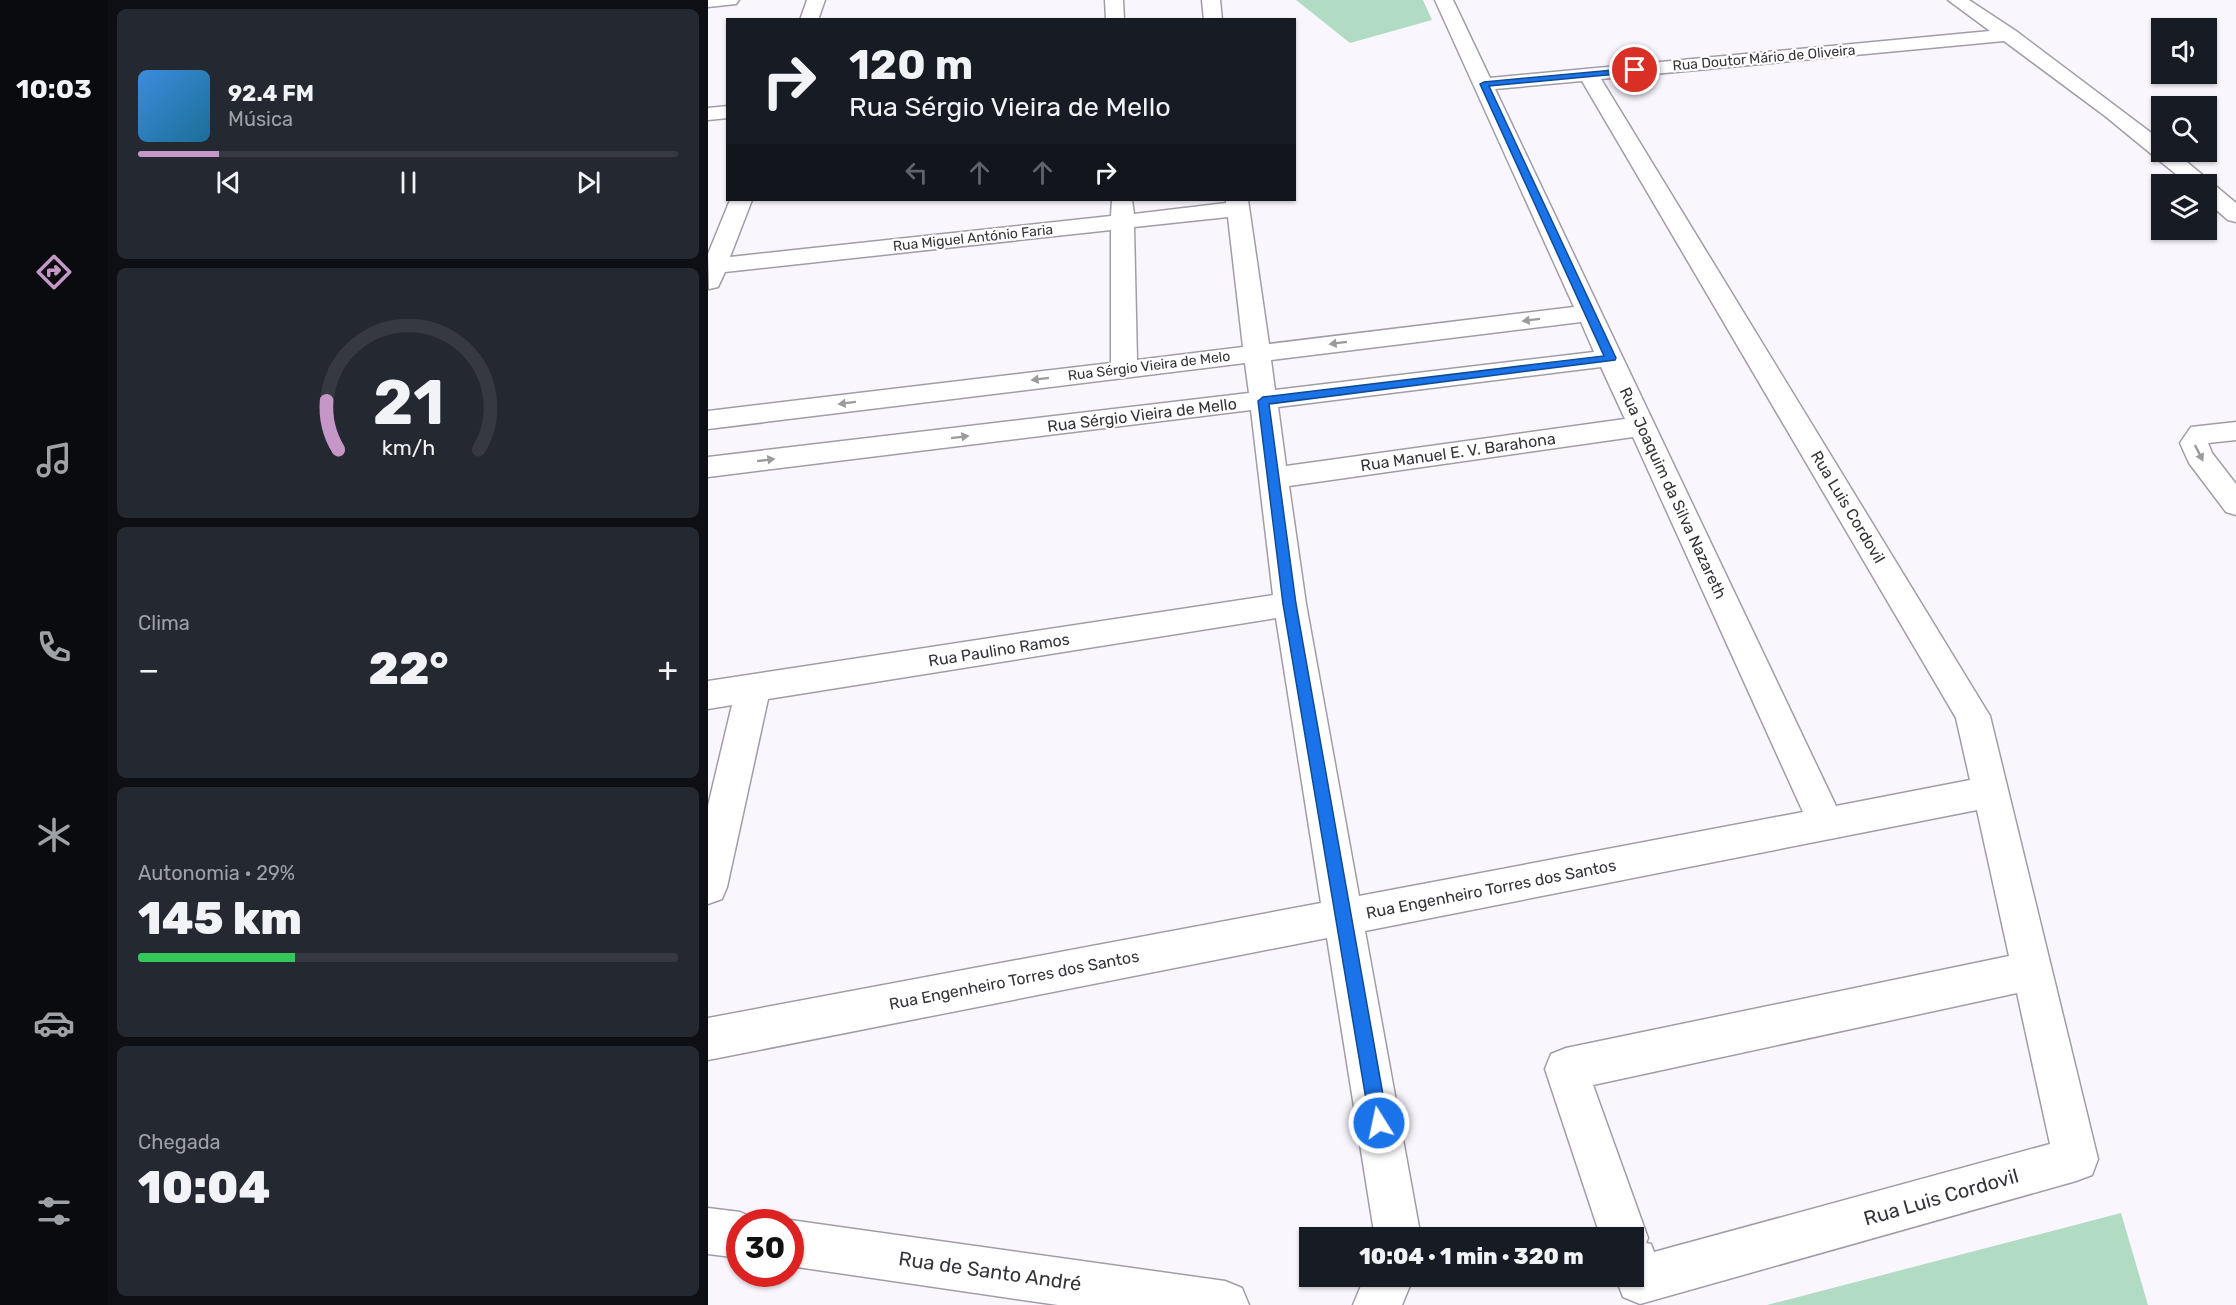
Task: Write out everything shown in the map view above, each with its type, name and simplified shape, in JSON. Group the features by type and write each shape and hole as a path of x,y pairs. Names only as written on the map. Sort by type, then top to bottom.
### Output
{"street":[{"path":"708,2 730,0"},
{"path":"810,18 816,0"},
{"path":"1114,0 1115,18"},
{"path":"1211,0 1213,18"},
{"name":"Rua Joaquim da Silva Nazareth","path":"1444,0 1826,823"},
{"path":"1957,0 2009,35 2189,174"},
{"name":"Rua Doutor Mário de Oliveira","path":"1484,84 2009,35"},
{"name":"Rua Luis Cordovil","path":"1588,74 1973,716 2076,1159 1644,1280"},
{"path":"708,114 726,112"},
{"path":"2217,199 2236,215"},
{"path":"711,273 741,201"},
{"path":"1238,204 1290,604 1396,1227"},
{"name":"Rua Miguel António Faria","path":"711,273 1122,211 1238,204"},
{"path":"1122,211 1125,369"},
{"name":"Rua Sérgio Vieira de Melo","path":"708,420 1590,313"},
{"name":"Rua Sérgio Vieira de Mello","path":"708,467 1611,358"},
{"name":"Rua Manuel E. V. Barahona","path":"1273,478 1642,426"},
{"path":"2236,431 2201,434 2194,443 2199,456 2236,505"},
{"name":"Rua Paulino Ramos","path":"708,695 1290,604"},
{"path":"708,887 753,688"},
{"name":"Rua Engenheiro Torres dos Santos","path":"708,1039 1991,792"},
{"path":"1621,1227 1566,1069 2032,971"},
{"path":"708,1231 726,1233"},
{"name":"Rua de Santo André","path":"804,1245 1225,1305"},
{"path":"1377,1305 1385,1287"}],"green space":[{"path":"1296,0 1423,0 1432,20 1350,43"},
{"path":"2121,1213 2148,1305 1767,1305"}],"route":[{"path":"1379,1123 1290,604 1263,401 1611,358 1484,84 1635,70"}]}
